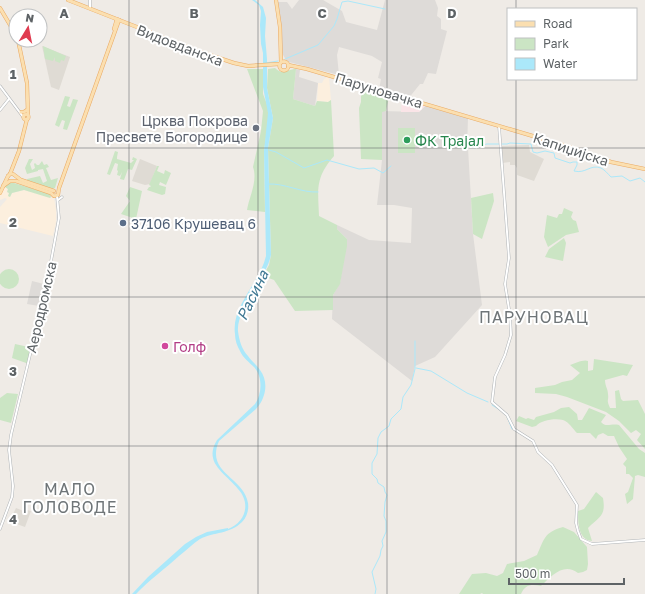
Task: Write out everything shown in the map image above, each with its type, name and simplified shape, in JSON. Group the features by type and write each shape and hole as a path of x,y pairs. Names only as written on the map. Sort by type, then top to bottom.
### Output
{"main road":[{"name":"Видовданска","path":"68,0 236,66 254,67 274,66 281,64"},
{"path":"276,0 281,64 283,70 288,66"},
{"path":"0,8 8,22"},
{"path":"55,192 118,20"},
{"path":"0,193 14,165 21,146 26,119 27,83 20,48"},
{"path":"281,64 288,66"},
{"name":"Паруновачка","path":"288,66 308,69 499,126"},
{"path":"20,112 24,112 27,109"},
{"name":"Капиџијска","path":"499,126 566,146 611,162 645,169"},
{"path":"3,186 15,176 14,165"},
{"path":"9,175 55,192"},
{"path":"9,175 8,179 55,192"}],"street":[{"path":"90,0 90,8"},
{"path":"0,86 26,119"},
{"path":"0,110 10,99"},
{"path":"499,126 509,258 506,284 511,332 510,342 495,377 492,402 508,416 514,430 533,441 538,452 552,465 577,505 576,523 580,537 584,541 597,544 645,540"},
{"name":"Аеродромска","path":"0,529 12,497 13,482 9,450 11,435 46,292 58,223 59,211 55,192"},
{"path":"57,201 62,197"}],"shaded area":[{"path":"299,0 323,0 342,11 346,22 377,30 385,0 435,0 438,8 437,16 441,19 441,29 447,31 436,74 428,73 423,84 420,84 408,99 379,90 381,79 378,78 382,62 372,56 339,47 337,55 339,75 289,62 282,53 278,2 287,2 292,9"},
{"path":"42,48 47,48 70,57 59,90 51,87"},
{"path":"296,69 300,70 299,77 318,83 315,106 293,99"},
{"path":"328,77 331,100 328,102 317,101 318,83 322,83 324,79"},
{"path":"402,98 426,105 419,112 401,112"},
{"path":"426,105 468,118 467,148 473,234 482,305 435,357 415,366 412,381 332,319 333,295 340,283 347,239 337,229 337,225 369,240 411,243 412,208 394,205 377,205 382,160 382,111 419,112"},
{"path":"529,145 530,152 544,159 534,181 517,175 517,168 515,165 510,165 510,162 502,163 501,146"},
{"path":"140,159 157,166 150,184 145,185 132,181"},
{"path":"4,186 7,188 10,197 12,193 24,190 54,198 56,222 53,236 0,223 0,207 7,199 5,198 0,200 0,195"},
{"path":"32,281 44,284 39,306 27,304"},
{"path":"16,508 26,512 27,510 31,511 25,527 14,523 17,516 13,514"}],"green space":[{"path":"43,48 48,48 66,56 64,61 61,60 60,63 55,61 55,57 53,61 45,59"},
{"path":"275,68 280,72 296,69 293,99 315,106 317,101 328,102 331,100 334,156 324,171 319,184 319,216 337,225 337,229 347,239 340,284 333,295 333,310 295,311 274,280 263,276 269,265 271,255 268,148 273,118 267,88 268,69"},
{"path":"247,69 263,69 263,94 268,107 269,117 264,151 265,212 247,210 254,183 253,167 261,131 263,111"},
{"path":"361,88 389,97 386,111 382,112 382,160 361,159 359,108 361,102"},
{"path":"65,96 70,97 67,106 70,107 73,99 78,100 67,130 63,129 65,121 62,120 59,127 55,125"},
{"name":"ФК Трајал","path":"398,128 415,128 415,153 398,153"},
{"path":"115,151 118,152 117,159 131,163 134,160 132,160 133,157 137,159 132,170 128,169 124,180 120,179 122,172 120,176 117,175 118,164 115,163 110,175 107,174"},
{"path":"29,159 33,159 30,164 32,170 35,168 35,163 39,165 42,161 44,165 47,164 49,167 46,168 51,180 58,178 55,188 52,189 27,181 27,179 40,176 43,183 47,181 43,169 27,174 25,168"},
{"path":"157,166 159,166 157,171 164,174 165,170 171,173 166,185 160,182 159,185 166,187 165,194 162,195 147,190 151,186 149,185"},
{"path":"10,183 50,194 51,197 50,198 24,190 12,193 10,197 8,196 9,193 7,192 8,189 5,187"},
{"path":"130,187 142,191 136,219 121,214 130,201 126,196"},
{"path":"493,193 494,201 482,239 473,234 471,198"},
{"path":"564,208 573,212 571,217 576,221 579,232 566,235 548,247 544,237 547,215 557,218 559,214 562,214"},
{"path":"564,238 566,243 563,261 545,257 549,249"},
{"path":"9,269 16,272 19,279 16,286 9,289 2,286 -1,279 2,272"},
{"path":"15,344 33,348 29,364 12,358"},
{"path":"594,359 633,365 627,376 623,375 605,380 605,384 608,392 610,408 616,408 615,391 619,390 623,401 638,400 645,414 645,449 637,440 641,434 636,430 631,433 619,421 606,412 556,394 535,393 535,388 555,385 572,380 580,373 570,365 574,363 588,361 588,371 593,370"},
{"path":"7,393 18,394 11,423 0,420 0,398"},
{"path":"569,407 577,414 578,420 582,420 589,408 606,415 601,422 603,424 619,425 639,449 645,453 645,477 638,475 635,476 633,499 627,504 625,494 628,492 633,478 629,474 626,474 626,467 623,464 627,459 614,436 608,436 603,433 598,435 596,439 590,433 577,433 567,422 560,419 545,421 532,427 516,421 519,416 534,420 536,417 554,412 561,408"},
{"path":"596,492 603,498 604,509 599,518 588,528 592,541 587,540 581,534 578,511 584,509"},
{"path":"563,527 574,532 587,547 587,570 578,573 568,569 563,570 553,575 541,586 532,585 525,588 521,594 459,594 472,574 486,573 497,576 503,573 507,564 524,561 537,555 548,534"}],"water":[{"path":"252,0 255,0 263,7 266,18 265,36 267,88 273,118 268,148 271,255 263,274 246,304 239,323 238,331 244,351 259,368 263,375 265,380 265,390 262,400 256,409 219,441 216,452 217,461 221,468 245,494 248,503 248,511 244,520 237,526 227,531 200,539 136,594 132,594 148,577 185,544 207,532 228,529 234,526 243,517 245,512 242,494 217,467 214,461 213,448 217,440 255,404 260,391 260,380 257,371 244,358 235,338 237,314 241,304 263,266 266,256 264,151 268,113 263,87 263,53 260,25 261,11 259,5"}],"waterway":[{"path":"285,59 318,45 334,26 342,2 348,1 385,9"},
{"path":"266,63 278,61"},
{"path":"472,147 487,144 531,144 533,152 537,153 545,151 554,153 555,158 570,163 577,162 574,171 578,172 597,167 601,168 611,177 622,176 630,181 640,178 645,182"},
{"path":"269,150 276,152 304,168 327,160 359,169 374,168 383,173 391,166"},
{"path":"268,184 318,192"},
{"path":"375,594 376,589 372,572 380,556 383,546 382,541 386,532 386,521 384,516 387,495 384,487 378,483 377,479 372,474 372,463 377,454 378,438 381,432 389,426 391,419 401,409 403,397 411,385 415,369 415,341"},
{"path":"416,368 431,371 467,393 488,402"},
{"path":"492,405 500,410"},
{"path":"506,414 512,429"}],"place":[{"name":"Црква Покрова Пресвете Богородице","path":"256,128"},
{"name":"ФК Трајал","path":"407,140"},
{"name":"37106 Крушевац 6","path":"123,223"},
{"name":"Голф","path":"165,346"}],"district":[{"name":"ПАРУНОВАЦ","path":"534,317"},
{"name":"МАЛО ГОЛОВОДЕ","path":"70,498"}],"water label":[{"name":"Расина","path":"252,295"}]}
